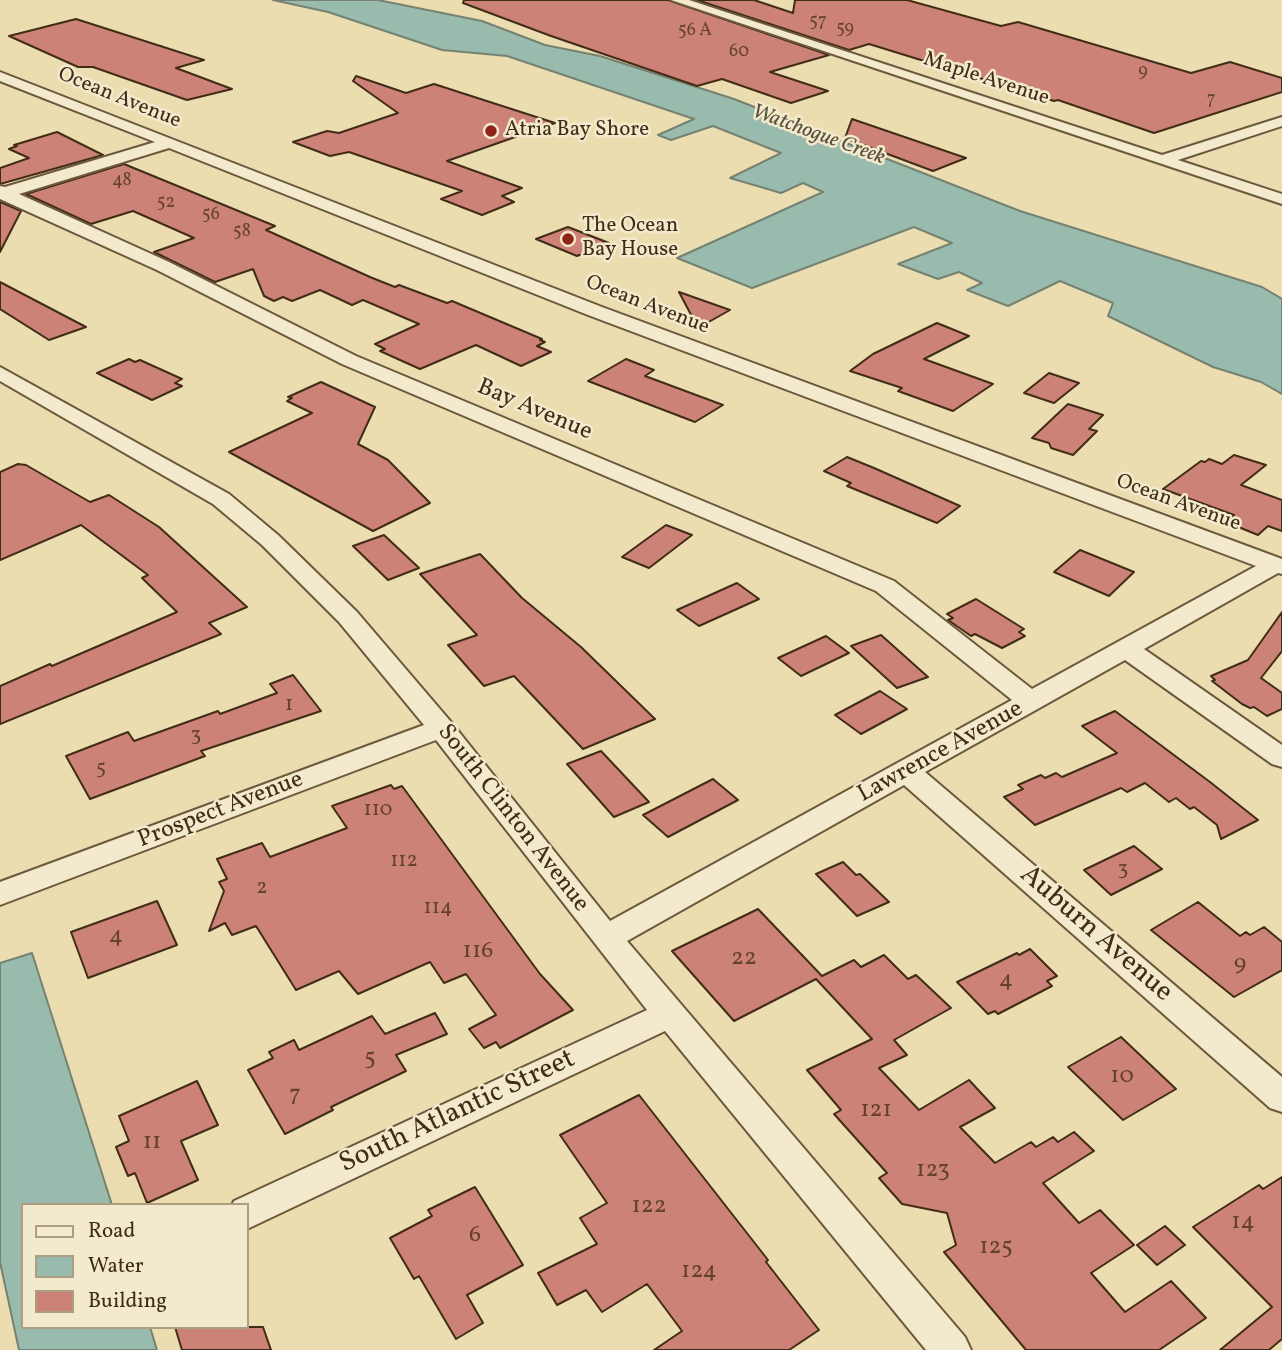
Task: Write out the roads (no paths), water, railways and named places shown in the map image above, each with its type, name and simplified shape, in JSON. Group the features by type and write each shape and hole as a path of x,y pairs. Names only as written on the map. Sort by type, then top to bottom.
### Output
{"street":[{"name":"Maple Avenue","path":"677,0 1282,199"},
{"name":"Ocean Avenue","path":"0,76 595,311 1279,566"},
{"path":"1161,160 1282,121"},
{"path":"1,192 169,143"},
{"name":"Bay Avenue","path":"1,192 163,267 349,360 885,586 1031,702"},
{"name":"South Clinton Avenue","path":"0,373 221,499 270,540 348,617 441,728 606,938 951,1350"},
{"name":"Lawrence Avenue","path":"606,938 1279,566"},
{"path":"1127,649 1282,758"},
{"name":"Prospect Avenue","path":"0,894 441,728"},
{"name":"Auburn Avenue","path":"907,772 1282,1098"},
{"name":"South Atlantic Street","path":"248,1213 670,1014"}],"water":[{"name":"Watchogue Creek","path":"273,0 378,0 482,21 545,45 600,56 734,99 1020,211 1262,287 1282,299 1282,394 1261,382 1213,367 1108,316 1113,303 1060,281 1008,306 967,290 982,283 959,272 938,279 898,264 952,243 914,227 752,288 677,258 823,192 803,183 781,193 730,178 781,153 713,126 671,140 658,135 694,119 507,56 442,50 328,12"},
{"path":"32,953 111,1203 21,1203 21,1329 151,1329 157,1350 19,1350 0,1262 0,963"}],"place":[{"name":"Atria Bay Shore","path":"491,131"},
{"name":"The Ocean Bay House","path":"568,239"}]}
